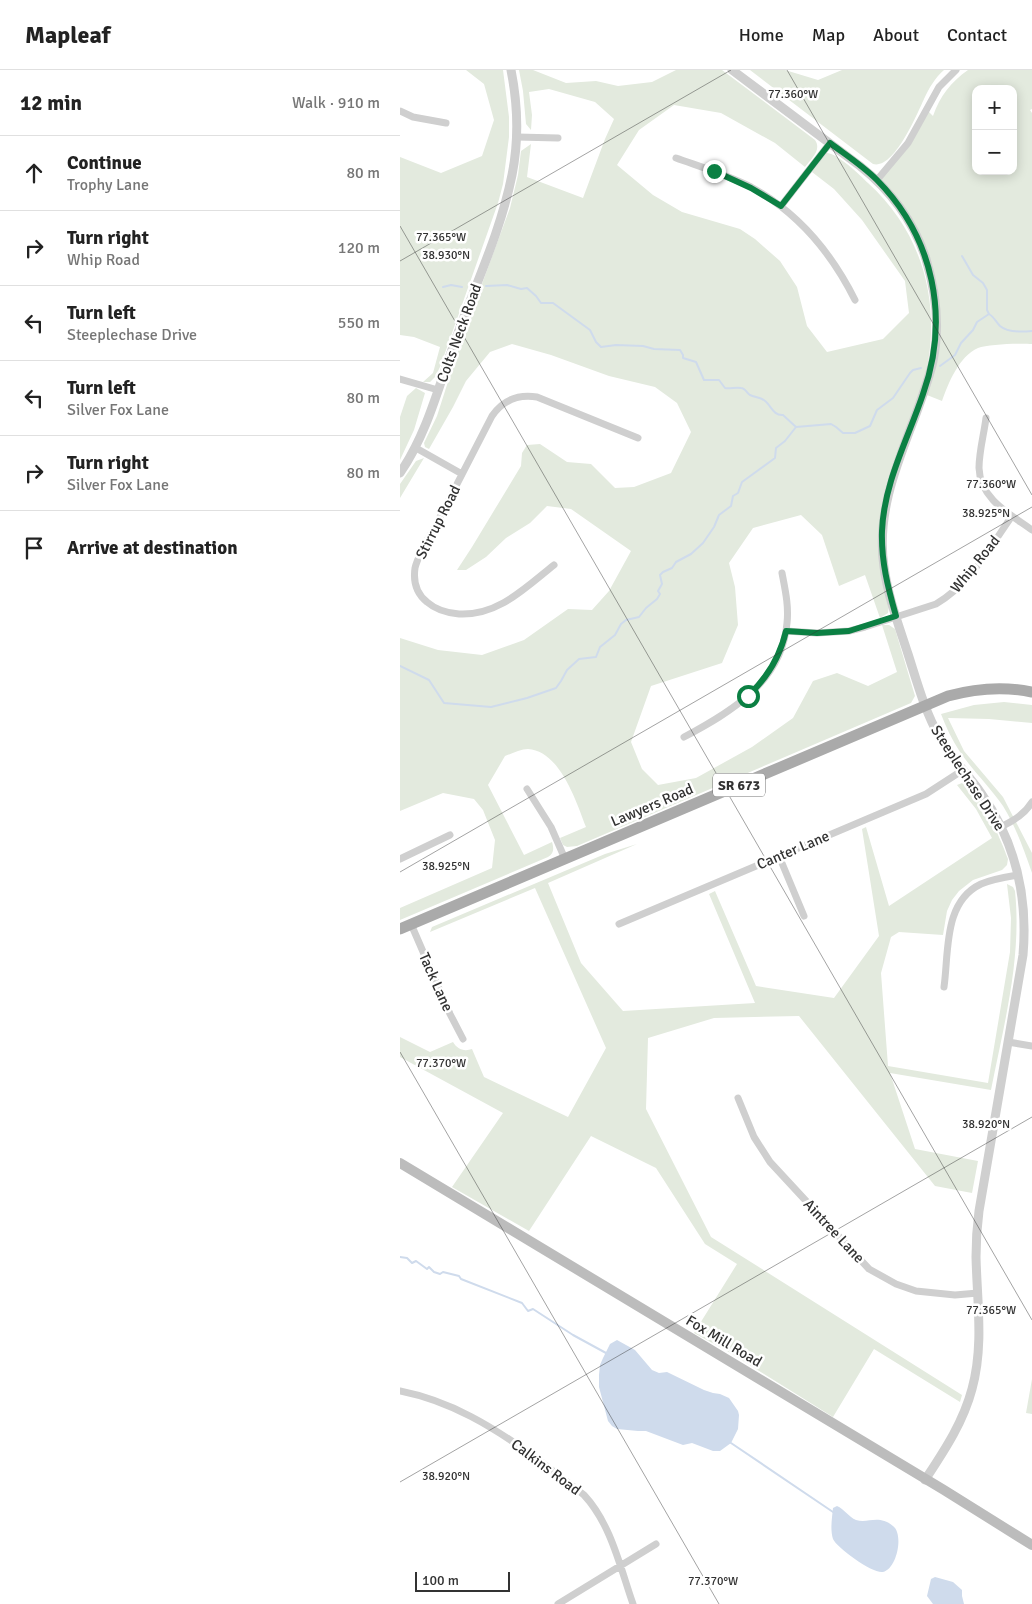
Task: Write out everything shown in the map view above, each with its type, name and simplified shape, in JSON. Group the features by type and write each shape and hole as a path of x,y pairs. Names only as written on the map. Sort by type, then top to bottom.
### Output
{"main road":[{"name":"Lawyers Road","path":"406,926 948,696 977,689 1008,688 1032,692"},
{"name":"Fox Mill Road","path":"400,1163 1032,1545"}],"street":[{"name":"Colts Neck Road","path":"400,473 416,448 438,390 494,238 512,176 517,137 516,105 511,70"},
{"name":"Steeplechase Drive","path":"732,70 877,180 890,194 907,219 924,252 933,287 936,341 932,365 923,395 891,479 882,530 884,567 896,616 925,706 940,738 981,793 1001,828 1018,874 1024,911 1023,955 979,1211 976,1245 979,1347 972,1390 966,1410 953,1436 926,1480"},
{"path":"877,180 908,143 938,86 956,70"},
{"path":"400,111 413,116 446,122"},
{"path":"517,137 558,138"},
{"path":"781,206 830,143"},
{"path":"676,158 733,179 781,206 799,221 824,249 855,300"},
{"path":"400,379 438,390"},
{"name":"Stirrup Road","path":"554,565 515,597 483,612 461,614 441,611 427,602 417,590 415,584 415,568 418,558 462,474 502,404 522,396 537,397 638,438"},
{"path":"986,418 980,459 982,484 990,497 1032,530"},
{"name":"Stirrup Road","path":"416,448 462,474"},
{"name":"Whip Road","path":"786,631 817,633 849,631 936,604 964,582 1012,516"},
{"path":"684,737 738,705 758,687 776,660 786,631 788,611 782,573"},
{"name":"Canter Lane","path":"619,924 926,794 963,770"},
{"path":"527,788 548,822 565,859"},
{"path":"1001,828 1018,818 1032,802"},
{"path":"400,859 450,834"},
{"path":"779,856 804,916"},
{"path":"944,987 951,925 960,901 966,894 982,884 1018,874"},
{"name":"Tack Lane","path":"406,926 463,1040"},
{"path":"1008,1042 1032,1046"},
{"name":"Aintree Lane","path":"738,1098 754,1137 770,1162 869,1269 896,1284 916,1291 955,1295 978,1293"},
{"name":"Calkins Road","path":"400,1392 446,1404 474,1417 493,1428 569,1482 584,1495 599,1513 633,1604"},
{"path":"558,1604 656,1544"}],"shaded area":[{"path":"466,70 503,70 509,117 509,137 503,184 440,367 430,382 423,382 433,373 440,347 414,337 400,335 400,157 441,173 482,156 494,120 484,84"},
{"path":"519,70 533,70 566,83 596,81 618,86 652,82 676,70 722,70 815,140 817,144 816,151 805,167 775,143 721,113 674,105 639,130 617,165 653,195 682,212 740,229 755,239 780,261 797,287 807,326 827,352 883,339 909,313 905,281 862,220 834,189 812,172 826,153 836,156 848,165 888,204 905,228 917,253 926,280 930,308 931,337 927,365 920,394 889,476 881,508 888,613 880,618 865,575 839,586 822,535 801,515 753,528 729,563 735,587 738,625 722,663 651,686 631,742 642,769 658,785 696,778 752,747 793,718 813,681 837,673 868,686 897,672 882,625 889,625 895,629 915,696 911,703 577,846 567,847 563,845 560,838 586,827 572,791 558,768 549,758 539,752 528,749 505,756 488,785 524,855 552,842 553,849 551,854 548,857 400,920 400,908 492,868 495,840 483,810 474,799 443,793 400,811 400,638 438,650 482,655 524,640 568,609 592,610 609,591 631,551 571,509 547,506 530,523 506,538 486,557 466,570 457,570 521,466 522,453 527,445 540,444 567,462 591,464 615,488 634,487 671,473 691,432 677,403 655,387 609,376 551,355 512,344 490,352 466,381 429,449 425,447 424,443 437,416 462,338 510,208 518,175 521,151 531,144 527,177 583,198 614,119 595,102 549,89 529,92 532,115 531,130 526,124"},
{"path":"750,70 785,70 818,80 842,70 944,70 930,87 897,150 881,164 873,164"},
{"path":"968,70 1032,70 1032,109 1030,110 1032,113 1032,344 989,346 978,348 971,352 955,371 942,401 927,395 936,304 916,235 877,180 897,158 926,109 933,116 939,102 951,85"},
{"path":"416,388 425,393 414,430 400,460 400,417 407,396"},
{"path":"424,458 400,498 400,484 416,461"},
{"path":"1004,702 1032,705 1032,723 948,718 964,751 1003,797 1032,853 1032,873 1008,814 960,752 941,714 974,705"},
{"path":"962,783 969,787 976,795 989,816 1008,859 1007,865 1002,870 973,880 959,891 947,911 943,935 899,932 891,937 881,973 888,1066 988,1083 1010,952 1011,918 1007,884 1013,887 1017,916 1014,966 991,1090 890,1073 915,1149 978,1161 972,1193 935,1186 799,1016 714,1018 648,1038 646,1109 711,1237 962,1395 960,1402 874,1349 833,1417 727,1351 694,1333 737,1264 705,1244 656,1168 591,1136 529,1231 452,1187 503,1113 400,1057 400,1037 430,1052 453,1042 461,1049 472,1049 484,1077 568,1117 606,1048 535,888 430,932 432,927 605,854 637,844 548,883 581,963 623,1011 755,1003 709,894 715,891 756,986 834,998 879,936 862,829 866,827 889,906 992,838 976,809 957,785"},
{"path":"1032,1379 1032,1414 1026,1413"}],"water":[{"path":"617,1340 635,1350 652,1370 659,1373 667,1372 704,1390 729,1398 739,1415 738,1429 731,1443 720,1451 713,1451 692,1443 683,1445 646,1431 617,1429 612,1426 608,1421 599,1387 599,1375 600,1365 610,1344"},
{"path":"837,1506 856,1520 878,1520 888,1522 893,1526 898,1536 898,1543 895,1558 888,1569 878,1572 872,1569 856,1560 836,1543 832,1535 832,1524 833,1508"},
{"path":"935,1577 953,1582 962,1590 964,1604 933,1604 927,1596 931,1579"}],"waterway":[{"path":"962,256 973,275 983,283 987,290 987,310 989,314"},
{"path":"443,287 451,285 462,287"},
{"path":"486,286 507,285 521,289 527,288 541,303 553,303 590,330 601,347 616,345 643,346 654,349 680,350 683,358 696,362 704,380 719,380 725,388 744,389 750,395 765,401 776,413 783,415 796,427"},
{"path":"989,314 1000,326 1007,330 1032,331"},
{"path":"940,366 955,355 961,343 973,330 977,322 989,314"},
{"path":"400,666 429,680 444,703 491,707 556,688 567,670 579,659 596,657 600,647 615,635 621,624 626,620 639,617 657,599 660,594 658,591 662,584 660,575 672,568 676,562 691,554 703,543 714,527 719,515 731,506 733,496 738,493 742,482 775,458 776,448 785,441 796,427 831,424 843,433 855,433 870,426 877,410 893,398 913,370 921,368"},
{"path":"400,1257 407,1258 412,1263 416,1261 427,1269 429,1267 434,1272 440,1274 443,1272 459,1276 461,1279 522,1303 528,1311 533,1309 573,1335 606,1353"},
{"path":"731,1443 833,1512"}],"route":[{"path":"714,171 751,188 781,206 830,143 877,180 890,194 907,219 924,252 936,304 934,359 923,395 891,479 884,514 882,547 884,567 887,586 896,616 849,631 817,633 786,631 773,666 758,687 748,696"}]}
